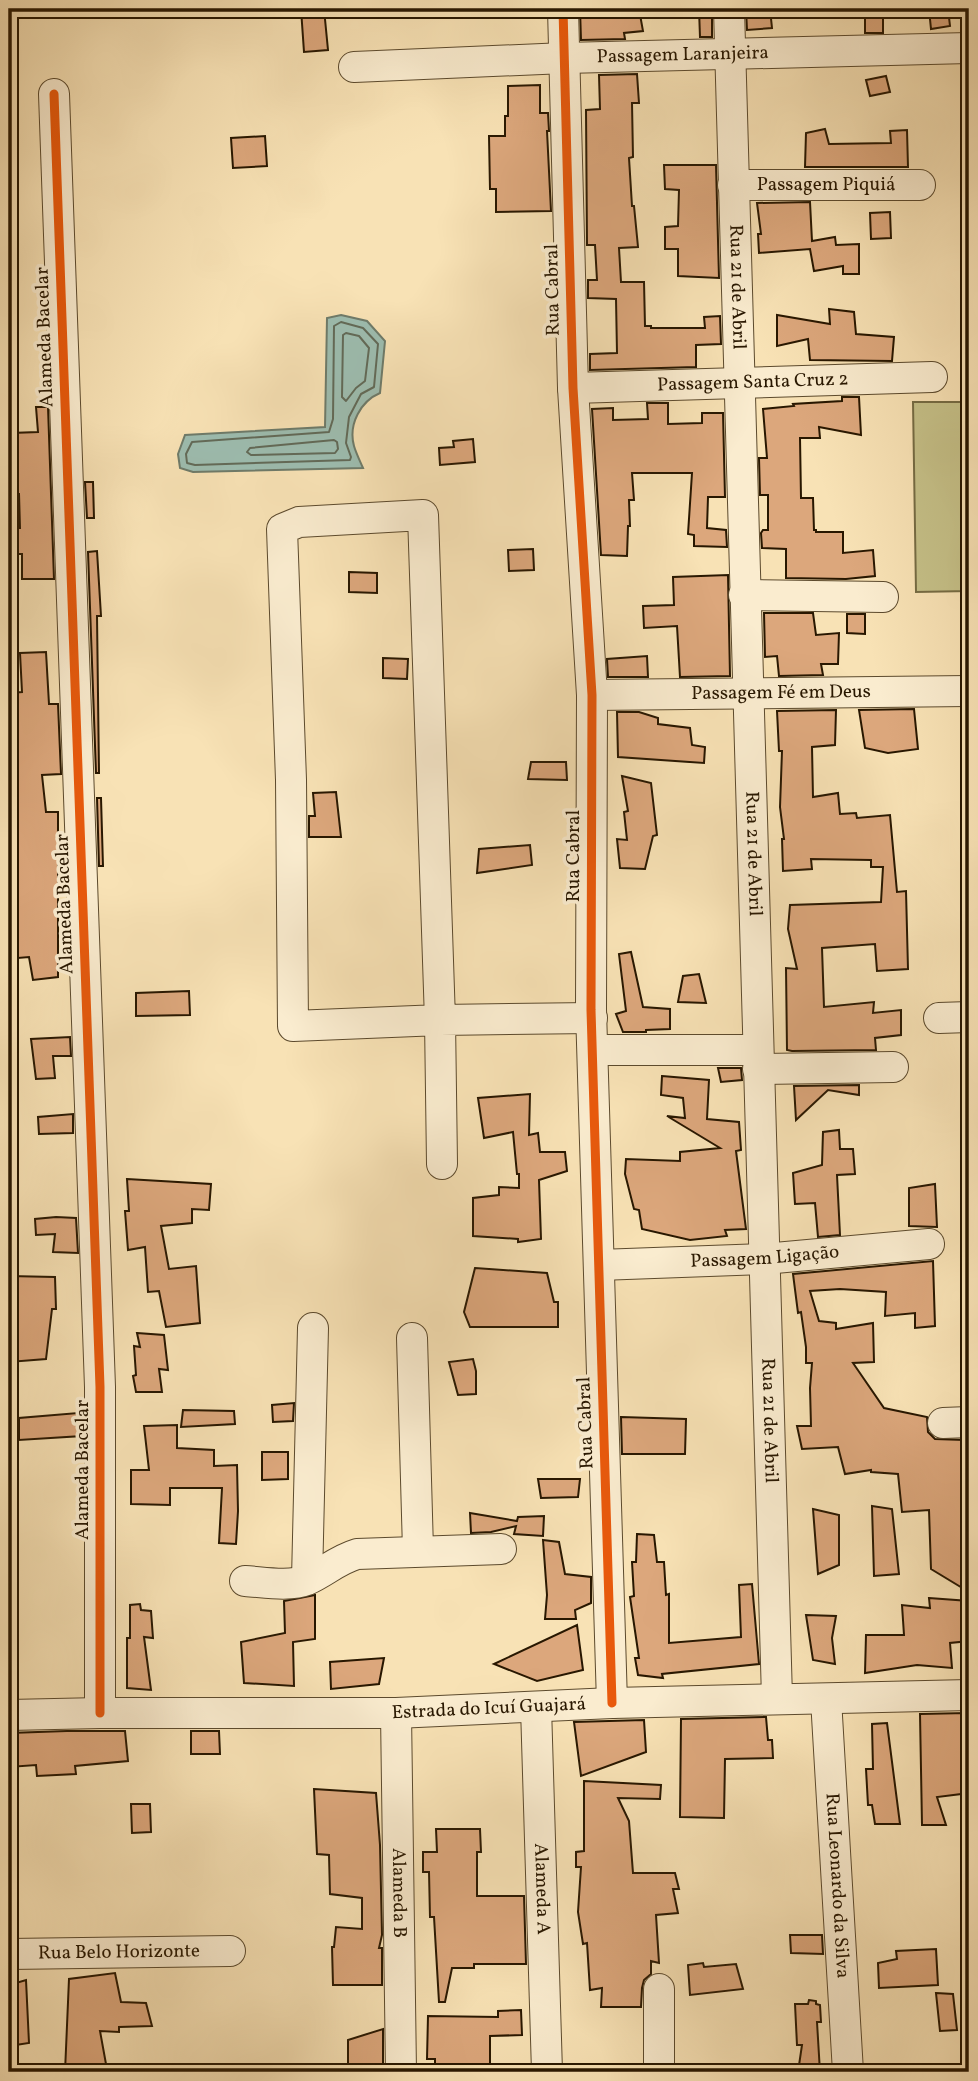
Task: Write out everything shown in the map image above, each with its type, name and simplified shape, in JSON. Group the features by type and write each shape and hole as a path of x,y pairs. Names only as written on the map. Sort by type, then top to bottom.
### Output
{"street":[{"name":"Rua Cabral","path":"564,9 573,388 592,695 592,1018 612,1703"},
{"name":"Rua 21 de Abril","path":"729,9 776,1698"},
{"name":"Passagem Laranjeira","path":"354,67 565,58 969,48"},
{"name":"Alameda Bacelar","path":"54,94 100,1373 100,1713"},
{"name":"Passagem Piquiá","path":"733,185 920,185"},
{"name":"Passagem Santa Cruz 2","path":"573,388 932,377"},
{"path":"442,1164 440,1020 423,515 299,522 282,529 291,780 293,1026 440,1020 592,1018"},
{"path":"744,595 883,597"},
{"name":"Passagem Fé em Deus","path":"592,695 969,691"},
{"path":"939,1018 969,1017"},
{"path":"593,1049 893,1067"},
{"name":"Passagem Ligação","path":"599,1265 764,1259 929,1244"},
{"path":"307,1579 313,1328"},
{"path":"412,1338 418,1550"},
{"path":"245,1581 296,1583 339,1560 357,1554 501,1549"},
{"name":"Estrada do Icuí Guajará","path":"9,1715 396,1713 612,1703 969,1695"},
{"name":"Rua Leonardo da Silva","path":"826,1699 848,2072"},
{"name":"Alameda A","path":"536,1707 547,2072"},
{"name":"Alameda B","path":"396,1713 401,2072"},
{"name":"Rua Belo Horizonte","path":"9,1954 230,1951"},
{"path":"659,1989 659,2072"}],"shaded area":[{"path":"913,402 969,402 969,591 916,592"},
{"path":"963,1162 969,1162 969,1293 967,1293"}],"water":[{"path":"341,315 367,321 385,341 380,393 362,407 353,430 354,446 363,468 193,472 180,468 178,454 185,435 325,427 327,318"}],"building":[{"path":"301,9 324,9 328,50 304,52"},
{"path":"580,9 639,9 643,31 624,33 625,39 581,40"},
{"path":"699,9 712,9 712,37 700,37"},
{"path":"746,9 770,9 772,28 747,30"},
{"path":"865,9 883,9 883,33 865,33"},
{"path":"929,9 948,9 950,26 931,29"},
{"path":"637,74 639,103 632,103 633,157 629,158 638,247 619,248 621,282 644,282 645,326 705,328 704,317 720,316 721,344 696,345 696,367 590,370 590,354 617,353 616,299 588,298 588,280 597,280 595,245 587,245 586,110 600,109 599,75"},
{"path":"886,76 890,92 870,96 866,80"},
{"path":"540,85 540,113 548,113 551,211 496,212 496,189 490,189 489,136 505,136 508,86"},
{"path":"825,129 829,144 891,143 890,131 907,130 908,167 805,167 806,133"},
{"path":"265,136 267,166 233,168 231,138"},
{"path":"664,165 716,165 719,278 678,276 678,249 665,249 665,227 678,226 679,190 665,189"},
{"path":"810,202 812,241 835,237 836,245 859,244 859,274 843,274 843,266 814,271 810,249 759,253 758,234 761,234 757,203"},
{"path":"890,212 891,238 871,239 870,213"},
{"path":"829,309 854,312 856,334 894,337 892,361 810,360 808,339 777,346 777,315 830,324"},
{"path":"842,397 859,397 861,435 819,427 820,438 800,438 801,498 813,498 816,532 843,532 843,553 873,550 875,576 846,579 786,578 786,549 762,548 761,533 768,530 768,495 760,495 759,458 767,458 763,409 842,401"},
{"path":"647,403 668,403 668,424 702,423 702,413 723,413 725,497 708,497 707,528 726,530 727,547 694,546 694,535 688,534 692,473 632,473 634,500 629,500 627,556 601,555 592,409 613,408 613,420 648,419"},
{"path":"36,407 48,407 54,579 22,579 22,554 9,554 9,528 20,528 19,494 13,494 11,433 38,432"},
{"path":"473,439 475,462 440,465 439,448 454,447 453,441"},
{"path":"85,482 93,482 94,518 87,518"},
{"path":"533,549 534,570 509,571 508,550"},
{"path":"97,551 101,616 97,616 99,773 96,773 88,552"},
{"path":"349,572 377,573 377,593 349,592"},
{"path":"728,575 730,676 680,677 677,626 644,628 643,606 674,605 673,577"},
{"path":"764,613 813,613 816,635 839,633 838,664 821,664 823,675 779,676 777,656 765,657"},
{"path":"847,614 865,614 865,634 847,633"},
{"path":"46,652 49,704 58,704 61,774 42,775 46,812 58,812 58,977 33,980 29,957 18,958 16,909 9,909 12,812 15,812 9,760 9,693 22,692 20,653"},
{"path":"647,656 648,677 608,677 607,659"},
{"path":"383,658 408,659 407,679 383,678"},
{"path":"914,709 918,749 888,753 865,748 859,710"},
{"path":"836,710 835,745 812,747 813,797 838,793 840,814 856,813 857,818 890,815 897,892 906,891 908,969 877,971 875,944 822,948 824,1007 874,1002 873,1013 901,1010 901,1035 875,1038 876,1050 792,1051 787,1050 786,968 797,969 788,929 790,905 881,902 883,867 871,867 871,860 811,859 812,869 783,871 784,839 780,807 782,751 779,751 777,711"},
{"path":"617,712 639,712 658,718 658,724 690,728 692,745 705,747 704,763 618,757"},
{"path":"531,762 566,762 567,780 528,779"},
{"path":"622,776 651,783 657,835 653,836 645,869 620,868 617,839 627,840 624,812 628,811"},
{"path":"336,792 341,837 309,837 309,816 315,816 313,793"},
{"path":"97,798 101,798 103,866 99,866"},
{"path":"530,845 532,865 477,873 479,849"},
{"path":"631,952 643,1007 670,1009 670,1029 623,1032 616,1014 626,1011 619,954"},
{"path":"699,974 706,1003 678,1002 683,976"},
{"path":"189,991 190,1015 136,1016 136,993"},
{"path":"70,1037 71,1056 53,1056 55,1078 36,1079 31,1039"},
{"path":"718,1068 741,1068 742,1080 721,1082"},
{"path":"662,1076 709,1080 707,1119 739,1122 741,1150 736,1151 746,1229 725,1230 727,1236 690,1240 642,1229 639,1210 634,1209 625,1174 626,1159 680,1161 680,1152 720,1148 667,1116 685,1118 683,1098 661,1095"},
{"path":"859,1085 859,1095 828,1090 796,1120 794,1086"},
{"path":"530,1094 529,1135 538,1133 540,1152 565,1152 567,1171 539,1180 541,1239 518,1242 518,1239 473,1236 473,1198 499,1195 499,1187 519,1188 513,1132 484,1138 478,1098"},
{"path":"73,1114 73,1133 39,1134 38,1117"},
{"path":"839,1130 840,1149 853,1149 855,1174 837,1175 840,1235 818,1237 815,1203 795,1204 793,1173 822,1165 823,1132"},
{"path":"127,1179 211,1184 209,1210 192,1209 192,1223 161,1226 169,1269 196,1266 200,1323 166,1327 159,1291 148,1292 145,1247 128,1250 125,1211 129,1211"},
{"path":"935,1184 937,1227 909,1226 909,1188"},
{"path":"76,1218 78,1253 53,1252 55,1234 36,1235 35,1219"},
{"path":"933,1261 935,1326 915,1328 915,1313 885,1316 886,1292 840,1289 810,1291 819,1321 836,1323 836,1329 873,1323 874,1362 853,1363 884,1408 927,1417 928,1432 935,1439 965,1440 965,1505 969,1505 969,1592 931,1569 929,1510 902,1512 898,1474 871,1470 845,1474 838,1447 802,1449 797,1426 811,1426 812,1363 806,1363 801,1312 798,1313 793,1274"},
{"path":"475,1268 547,1273 554,1302 558,1302 558,1327 470,1327 464,1312"},
{"path":"9,1276 55,1277 56,1309 52,1309 46,1359 9,1362"},
{"path":"137,1333 164,1335 168,1370 159,1369 162,1392 136,1392 133,1376 136,1375 134,1346 140,1347"},
{"path":"473,1359 476,1394 458,1395 449,1362"},
{"path":"294,1403 293,1421 273,1422 272,1405"},
{"path":"183,1410 234,1411 235,1424 181,1427"},
{"path":"78,1413 82,1436 19,1440 19,1418"},
{"path":"621,1417 686,1419 685,1454 622,1454"},
{"path":"177,1425 177,1448 214,1450 214,1466 237,1465 236,1544 219,1543 222,1488 170,1488 170,1505 131,1504 131,1470 149,1470 144,1426"},
{"path":"262,1452 288,1452 288,1479 262,1480"},
{"path":"538,1479 580,1479 578,1497 541,1498"},
{"path":"872,1506 892,1509 899,1574 874,1576"},
{"path":"813,1509 839,1515 839,1565 818,1574"},
{"path":"470,1513 517,1521 518,1517 544,1516 543,1536 514,1534 516,1526 471,1533"},
{"path":"637,1534 654,1535 657,1562 664,1562 666,1595 669,1594 669,1643 741,1637 739,1585 752,1584 759,1664 662,1674 663,1678 638,1675 635,1658 639,1658 630,1597 634,1596 632,1562 636,1562"},
{"path":"543,1540 559,1542 565,1574 591,1577 591,1603 575,1610 576,1619 545,1619 547,1595"},
{"path":"315,1595 315,1639 293,1642 294,1686 244,1683 241,1642 285,1633 284,1601"},
{"path":"929,1598 969,1601 969,1641 950,1643 952,1668 917,1665 865,1673 866,1635 904,1635 902,1605 930,1608"},
{"path":"140,1604 141,1610 151,1611 153,1638 144,1637 151,1690 127,1688 130,1605"},
{"path":"806,1615 836,1616 832,1638 835,1664 813,1660"},
{"path":"577,1625 583,1670 537,1681 494,1664"},
{"path":"384,1658 379,1684 331,1689 330,1662"},
{"path":"967,1713 969,1793 937,1797 946,1825 922,1825 920,1714"},
{"path":"766,1717 773,1758 725,1759 724,1818 680,1817 681,1719"},
{"path":"644,1720 646,1752 581,1776 574,1722"},
{"path":"887,1723 900,1824 875,1824 872,1805 868,1805 866,1769 873,1769 872,1724"},
{"path":"125,1731 128,1761 75,1766 76,1774 37,1776 36,1765 9,1767 9,1733"},
{"path":"191,1731 219,1731 220,1754 191,1754"},
{"path":"584,1781 661,1785 660,1799 618,1798 629,1821 633,1873 675,1873 679,1889 673,1889 678,1913 656,1915 659,1963 651,1961 651,1974 644,1980 642,1988 641,2007 601,2007 602,1988 590,1990 587,1943 583,1944 578,1912 581,1867 576,1867 576,1852 584,1851"},
{"path":"314,1789 376,1793 380,1845 382,1935 379,1948 382,1948 382,1985 333,1985 332,1947 336,1927 362,1929 362,1898 330,1894 329,1855 317,1854"},
{"path":"131,1804 150,1804 151,1832 132,1833"},
{"path":"436,1829 480,1829 477,1896 524,1896 526,1964 474,1964 474,1968 452,1968 445,2002 439,2002 434,1917 430,1917 429,1872 423,1872 423,1852 437,1852"},
{"path":"790,1935 822,1935 823,1954 791,1953"},
{"path":"936,1949 938,1985 879,1988 878,1963 897,1959 896,1951"},
{"path":"703,1963 704,1967 736,1964 743,1989 690,1995 688,1965"},
{"path":"115,1973 121,2002 146,2003 152,2026 119,2027 119,2032 100,2031 106,2064 86,2064 86,2072 65,2072 69,1979"},
{"path":"26,1980 29,2043 9,2046 9,1985"},
{"path":"936,1993 953,1994 957,2030 940,2031"},
{"path":"809,2000 820,2005 821,2022 817,2022 820,2072 798,2072 802,2045 797,2045 795,2004 808,2004"},
{"path":"521,2010 522,2035 490,2036 490,2072 435,2072 435,2059 427,2059 428,2016 498,2017 498,2011"},
{"path":"383,2029 383,2072 348,2072 348,2040"}],"cycle path":[{"path":"563,9 573,388 592,695 591,1010 612,1703"},
{"path":"54,94 100,1387 100,1713"}]}
